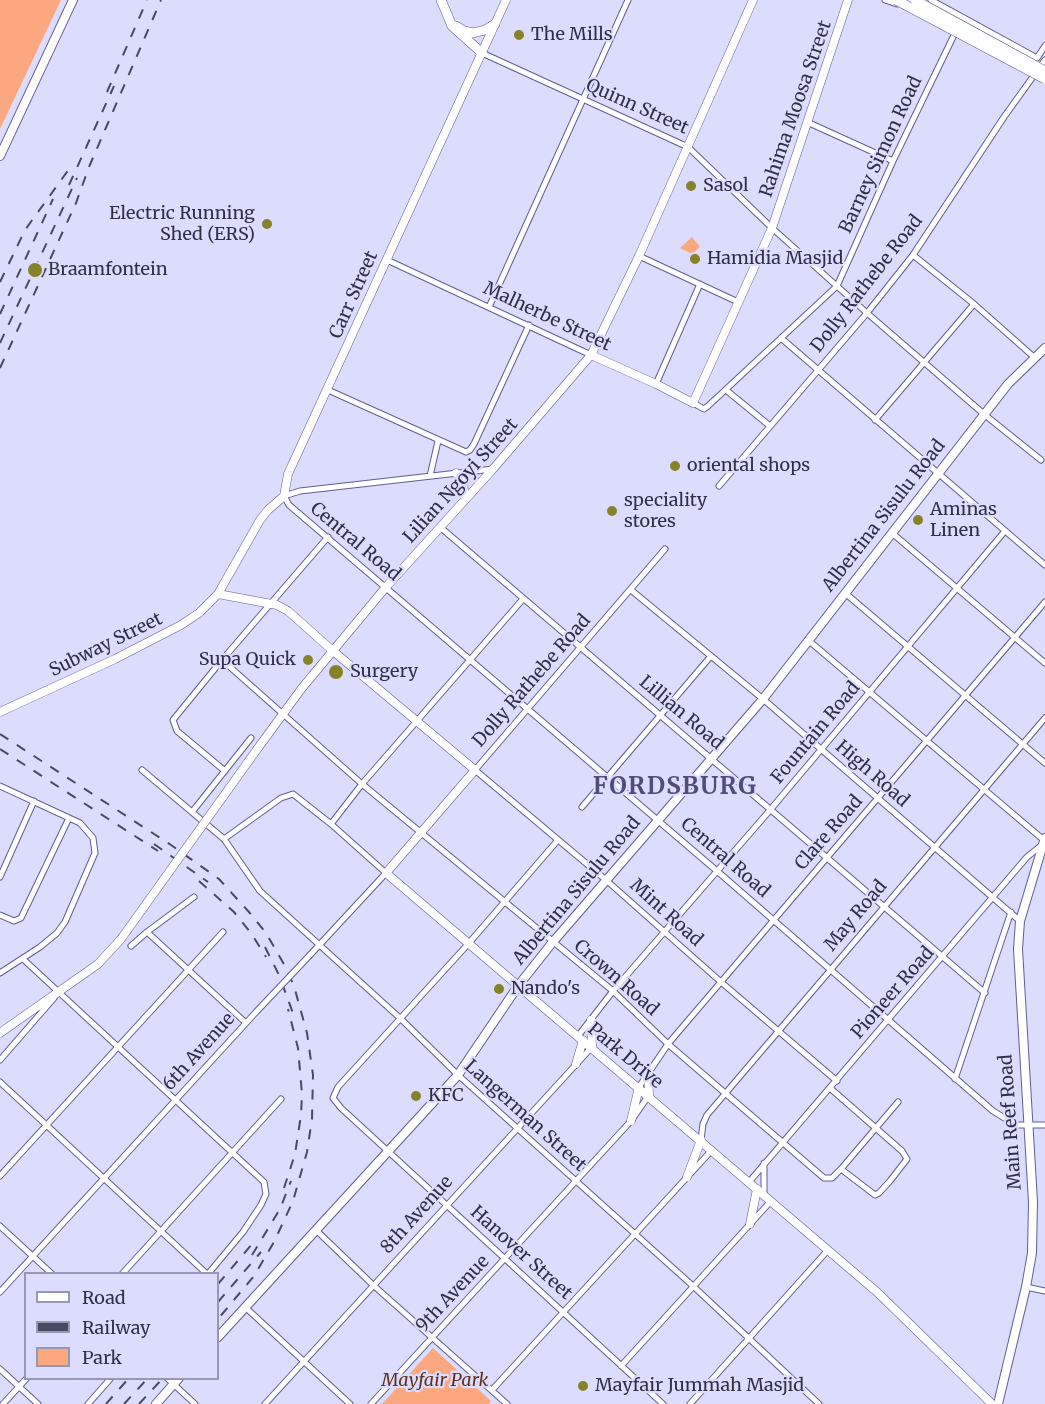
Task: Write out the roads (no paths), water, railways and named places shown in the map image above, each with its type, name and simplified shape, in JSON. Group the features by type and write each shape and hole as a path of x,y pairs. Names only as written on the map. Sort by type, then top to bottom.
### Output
{"highway":[{"path":"441,0 449,21 457,32 482,53"},
{"path":"896,0 1045,79"},
{"path":"915,0 1043,70"},
{"path":"449,21 473,33 495,24"}],"main road":[{"path":"0,156 73,0"},
{"name":"Albertina Sisulu Road","path":"219,1336 458,1075 518,986 552,943 763,699 1008,384 1045,348"},
{"name":"Main Reef Road","path":"998,1404 1032,1253 1029,1126 1018,971 1020,921 1044,841"},
{"path":"156,1404 173,1381"}],"street":[{"name":"Carr Street","path":"284,496 288,474 330,392 387,260 506,0"},
{"path":"489,307 628,0"},
{"name":"Lilian Ngoyi Street","path":"0,1033 98,964 121,939 282,712 386,587 493,469 591,354 639,256 753,0"},
{"name":"Rahima Moosa Street","path":"693,403 772,228 848,0"},
{"path":"885,0 959,24 1043,70"},
{"path":"931,0 1037,58 1045,46"},
{"name":"Barney Simon Road","path":"693,403 704,409 837,286 893,161 959,24"},
{"name":"Quinn Street","path":"482,53 688,147 772,228 867,313 1041,460"},
{"name":"Dolly Rathebe Road","path":"719,486 867,313 913,255 1004,117 1043,70 1045,60"},
{"path":"807,122 893,161"},
{"path":"913,255 974,304 1035,358"},
{"path":"639,256 738,302"},
{"name":"Malherbe Street","path":"387,260 693,403"},
{"path":"656,384 700,284"},
{"path":"875,420 974,304"},
{"path":"330,392 462,452 470,450 529,325"},
{"path":"781,338 1045,565"},
{"path":"726,390 770,426"},
{"path":"430,476 438,441"},
{"path":"475,770 333,651 288,610 271,603 218,594 260,520 284,496 300,491 493,469"},
{"path":"456,473 463,482 465,499"},
{"name":"Central Road","path":"284,496 289,505 831,969 955,1079 1004,1118 1016,1125 1029,1126"},
{"name":"Lillian Road","path":"440,526 985,993"},
{"name":"Fountain Road","path":"580,1038 613,992 871,692 1005,531"},
{"path":"891,533 1045,663"},
{"path":"225,771 177,731 173,720 328,537"},
{"name":"Dolly Rathebe Road","path":"421,833 665,549"},
{"name":"High Road","path":"631,590 763,699 1020,921"},
{"name":"Subway Street","path":"0,712 106,664 181,625 199,613 218,594"},
{"path":"844,594 1045,762"},
{"path":"331,824 362,784 523,599"},
{"name":"Clare Road","path":"639,1087 668,1044 1045,602"},
{"path":"808,640 1044,841"},
{"path":"582,807 711,657"},
{"name":"Crown Road","path":"222,660 362,784 613,992 668,1044 824,1178 832,1178 841,1169"},
{"name":"May Road","path":"700,1140 705,1119 725,1093 1045,718"},
{"path":"192,812 251,738"},
{"name":"Langerman Street","path":"142,770 224,839 260,891 819,1404"},
{"name":"Mint Road","path":"475,770 606,880 837,1081"},
{"path":"0,786 69,818 85,828 93,838 95,853 93,862 61,928 49,940 0,973"},
{"name":"Park Drive","path":"224,839 289,794 299,798 887,1300 992,1404"},
{"path":"0,877 34,801"},
{"path":"0,915 14,921 21,918 69,818"},
{"name":"6th Avenue","path":"0,1292 421,833"},
{"path":"400,1019 558,840"},
{"name":"Pioneer Road","path":"749,1182 1044,841"},
{"path":"131,946 194,897"},
{"path":"955,1079 1011,912"},
{"path":"147,932 246,1023"},
{"path":"0,1176 223,932"},
{"path":"23,959 176,1099 266,1186 266,1194 250,1222 209,1272"},
{"path":"0,1060 58,993"},
{"name":"Hanover Street","path":"400,1019 338,1087 333,1098 505,1260 663,1404"},
{"path":"591,1020 592,1047"},
{"path":"576,1064 580,1038"},
{"name":"8th Avenue","path":"265,1404 592,1047"},
{"path":"648,1072 649,1095"},
{"path":"0,1083 205,1272"},
{"path":"631,1122 639,1087"},
{"path":"830,1088 875,1129 902,1151 907,1159 890,1181 875,1195 841,1169 875,1129 898,1102"},
{"name":"9th Avenue","path":"371,1404 631,1122 649,1095"},
{"path":"124,1272 282,1099"},
{"path":"1029,1126 1045,1125"},
{"path":"687,1178 700,1140"},
{"path":"492,1390 712,1150"},
{"path":"764,1162 764,1195"},
{"path":"750,1224 757,1188"},
{"path":"621,1365 771,1201"},
{"path":"0,1226 50,1272"},
{"path":"317,1231 373,1285 507,1404"},
{"path":"690,1404 828,1250"},
{"path":"1026,1287 1045,1291"},
{"path":"245,1307 350,1404"},
{"path":"0,1369 38,1404"},
{"path":"3,1404 25,1380"},
{"path":"88,1404 109,1380"},
{"path":"173,1381 195,1404"}],"railway":[{"path":"107,92 147,0"},
{"path":"0,368 76,203 89,167 161,0"},
{"path":"69,185 114,86"},
{"path":"0,282 25,230 72,165"},
{"path":"0,343 77,178"},
{"path":"0,314 53,199"},
{"path":"0,734 171,845 219,879 266,933 294,986 307,1033 313,1075 312,1119 307,1152 293,1201 274,1242 254,1276 219,1318"},
{"path":"0,749 158,851"},
{"path":"154,844 208,882"},
{"path":"199,881 234,912 266,957"},
{"path":"265,947 279,975 294,1016"},
{"path":"284,1188 295,1154 302,1094 298,1048 288,1009"},
{"path":"252,1255 280,1209 291,1181"},
{"path":"219,1283 253,1243"},
{"path":"219,1301 261,1252"},
{"path":"106,1404 127,1380"},
{"path":"124,1404 146,1380"},
{"path":"139,1404 161,1380"}],"place":[{"name":"The Mills","path":"519,35"},
{"name":"Sasol","path":"691,186"},
{"name":"Electric Running Shed (ERS)","path":"267,224"},
{"name":"Hamidia Masjid","path":"695,259"},
{"name":"Braamfontein","path":"35,270"},
{"name":"oriental shops","path":"675,466"},
{"name":"speciality stores","path":"612,511"},
{"name":"Aminas Linen","path":"918,520"},
{"name":"Supa Quick","path":"308,660"},
{"name":"Surgery","path":"336,672"},
{"name":"Nando's","path":"499,989"},
{"name":"KFC","path":"416,1096"},
{"name":"Mayfair Jummah Masjid","path":"583,1386"}],"district":[{"name":"FORDSBURG","path":"675,787"}],"park label":[{"name":"Mayfair Park","path":"435,1381"}]}
